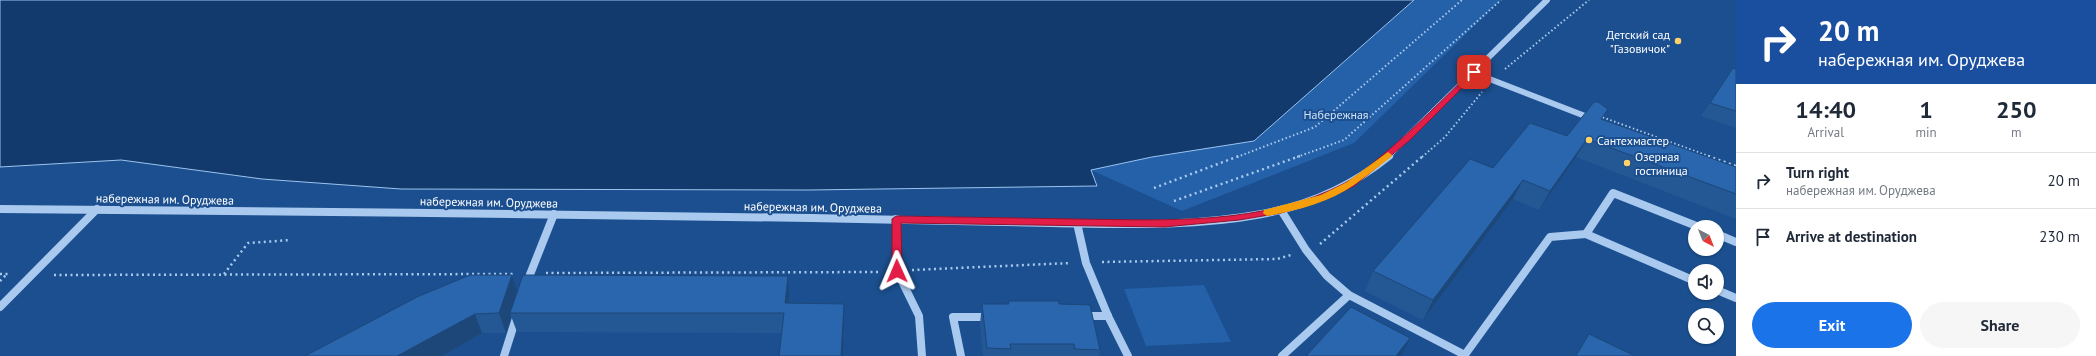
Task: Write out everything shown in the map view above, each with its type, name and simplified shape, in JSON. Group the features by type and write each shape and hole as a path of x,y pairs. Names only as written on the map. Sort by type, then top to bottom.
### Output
{"street":[{"name":"набережная им. Оруджева","path":"0,209 554,214 1077,223 1164,223 1225,220 1281,210 1324,197 1350,184 1407,139 1547,0"},
{"path":"1474,72 1585,116"},
{"path":"1586,234 1613,193 1688,223"},
{"path":"0,307 97,210"},
{"path":"1281,210 1306,250 1327,276 1349,295 1465,355 1550,237 1586,234 1688,278"},
{"path":"525,288 554,214"},
{"path":"896,219 897,271 919,316 922,356"},
{"path":"1077,223 1086,263 1108,316 1128,356"},
{"path":"1724,237 1736,242"},
{"path":"1724,293 1736,298"},
{"path":"1282,356 1349,295"},
{"path":"504,356 520,304"},
{"path":"1077,316 1108,316"},
{"path":"961,356 953,317 999,317"}],"path":[{"path":"1154,188 1315,127 1462,0"},
{"path":"1174,201 1344,140 1501,0"},
{"path":"1597,115 1736,166"},
{"path":"223,274 248,243 291,240"},
{"path":"0,274 505,274"},
{"path":"0,281 7,274"}],"green space":[{"name":"Набережная","path":"1414,0 1501,0 1354,143 1182,211 1091,170 1152,157 1254,141"},
{"path":"1204,285 1231,342 1146,346 1124,289"}],"shaded area":[{"path":"0,0 1414,0 1254,141 1152,157 1091,170 1097,186 808,190 401,189 262,179 121,160 0,167"}],"building":[{"path":"1733,68 1736,69 1736,111 1710,103"},
{"path":"1594,102 1598,102 1608,109 1601,119 1736,167 1736,194 1587,139 1550,191 1523,180 1433,300 1373,271 1470,159 1493,168 1530,123 1567,136"},
{"path":"470,275 512,275 499,313 475,314 397,356 305,356 417,297"},
{"path":"523,275 788,276 785,303 844,304 841,356 779,356 784,313 510,313"},
{"path":"1008,301 1059,301 1059,304 1090,305 1100,350 1075,349 1074,344 1010,344 1011,349 987,348 982,304 1009,304"},
{"path":"1351,307 1410,338 1396,356 1306,356"},
{"path":"1589,334 1635,356 1576,356"}],"slow traffic":[{"path":"1267,213 1324,197 1350,184 1376,166 1388,155"}],"place":[{"name":"Детский сад \"Газовичок\"","path":"1678,41"},
{"name":"Сантехмастер","path":"1589,140"},
{"name":"Озерная гостиница","path":"1627,163"}],"route":[{"path":"897,271 896,219 1077,223 1164,223 1225,220 1281,210 1324,197 1350,184 1376,166 1407,139 1474,72"}]}
